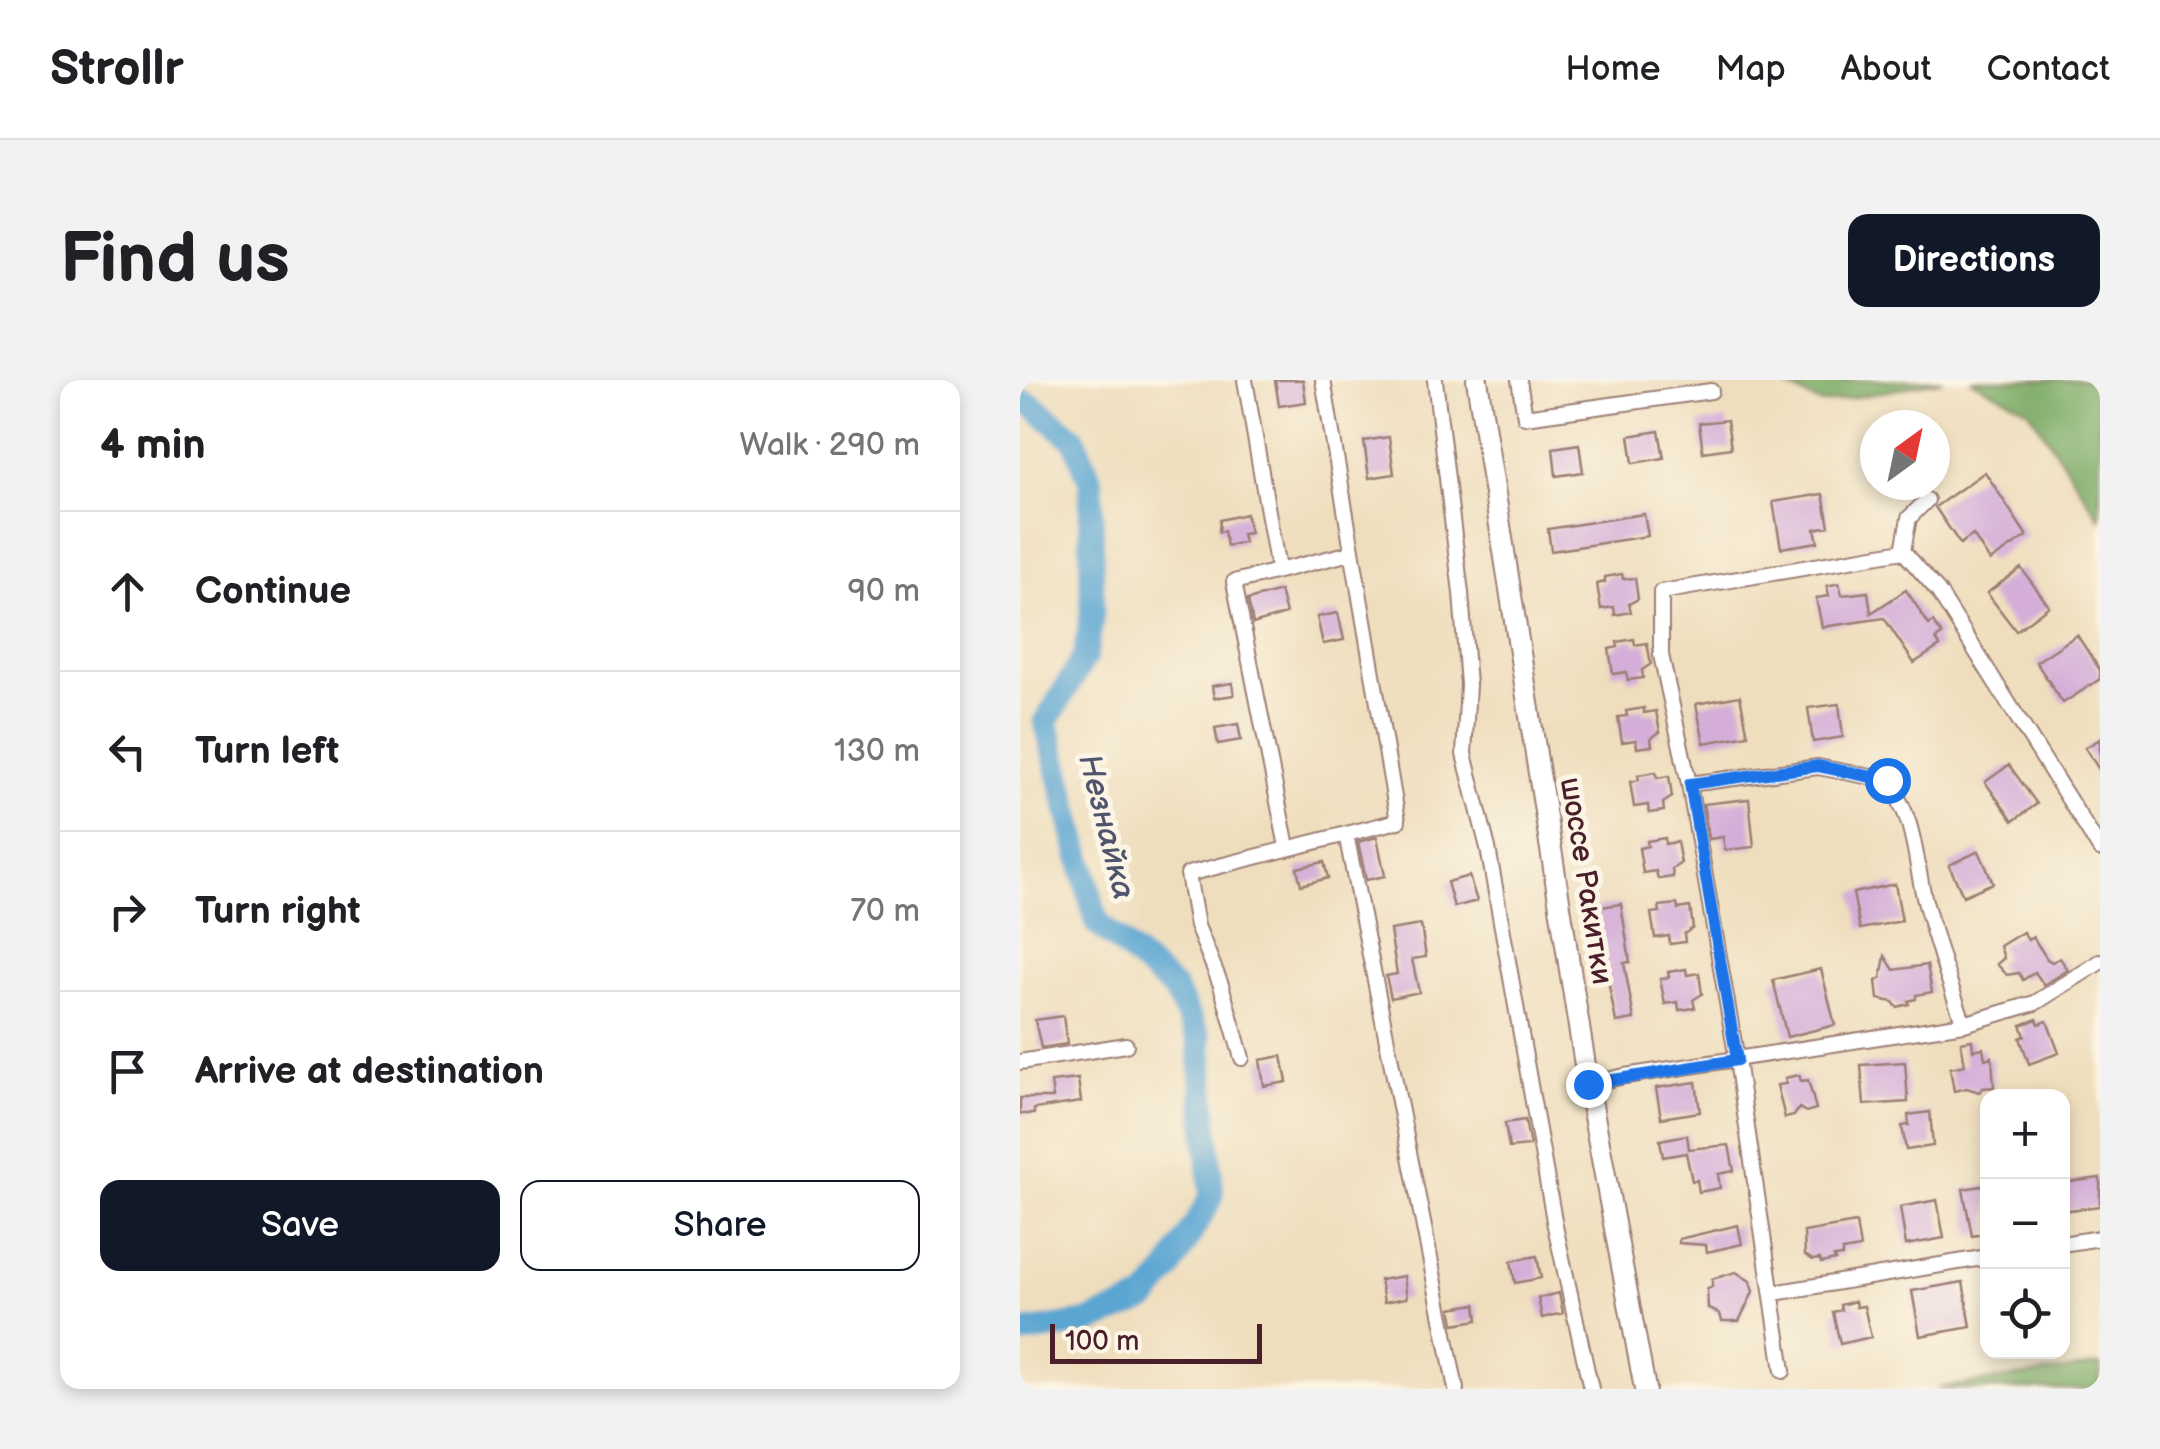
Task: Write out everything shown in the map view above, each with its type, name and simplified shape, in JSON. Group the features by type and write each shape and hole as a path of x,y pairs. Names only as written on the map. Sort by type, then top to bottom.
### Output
{"main road":[{"name":"шоссе Ракитки","path":"1477,380 1588,1084 1645,1389"}],"street":[{"path":"1245,380 1278,569"},
{"path":"1242,1058 1221,984 1196,926 1188,874 1398,821 1323,380"},
{"path":"1435,380 1462,593 1468,686 1464,754 1488,848 1555,1226 1592,1389"},
{"path":"1519,380 1525,417 1711,391"},
{"path":"1903,551 1910,518 1928,500"},
{"path":"1783,1371 1737,1060 1690,784 1661,654 1661,592 1903,551"},
{"path":"1903,551 1938,592 2100,849"},
{"path":"1286,847 1234,582 1351,553"},
{"path":"1690,784 1818,766 1887,780 1900,798 1915,838 1924,900 1964,1024"},
{"path":"1346,834 1456,1389"},
{"path":"1588,1084 1964,1024 2035,1003 2100,962"},
{"path":"1020,1062 1126,1045"},
{"path":"2070,1243 2100,1238"},
{"path":"1774,1293 1980,1258"}],"green space":[{"path":"1782,380 1943,380 1822,404 1783,385"},
{"path":"1970,380 2100,380 2100,519 2029,410"},
{"path":"2100,1365 2100,1389 1938,1389 1939,1388"}],"building":[{"path":"1275,380 1303,380 1306,402 1279,406"},
{"path":"1727,420 1731,448 1703,452 1699,423"},
{"path":"1659,431 1664,458 1633,463 1629,436"},
{"path":"1389,437 1394,474 1369,478 1364,441"},
{"path":"1579,444 1583,472 1556,476 1553,448"},
{"path":"1985,472 2027,536 1990,561 1973,535 1960,544 1935,507"},
{"path":"1823,494 1829,526 1815,529 1818,542 1781,548 1773,502"},
{"path":"1246,514 1250,533 1242,534 1244,542 1227,546 1224,531 1219,532 1220,520"},
{"path":"1644,514 1648,536 1551,551 1548,529"},
{"path":"2021,568 2049,606 2016,631 1987,593"},
{"path":"1622,574 1623,579 1635,578 1638,599 1629,604 1631,612 1615,615 1614,607 1601,609 1597,584 1605,582 1605,577"},
{"path":"1839,583 1842,595 1868,592 1871,613 1906,590 1929,625 1933,622 1942,635 1936,639 1940,646 1914,663 1884,618 1822,627 1816,598 1829,596 1827,586"},
{"path":"1280,591 1286,614 1253,624 1248,600"},
{"path":"1338,613 1344,640 1323,644 1317,617"},
{"path":"2077,635 2100,670 2100,679 2063,703 2036,662"},
{"path":"1634,639 1635,645 1647,643 1651,664 1642,670 1643,678 1628,680 1626,672 1613,674 1609,649 1618,647 1617,642"},
{"path":"1232,683 1234,695 1214,698 1212,686"},
{"path":"1740,696 1748,735 1704,743 1696,704"},
{"path":"1839,704 1843,737 1813,742 1808,708"},
{"path":"1644,708 1644,713 1656,711 1660,732 1651,738 1652,746 1637,748 1636,740 1622,742 1618,717 1627,716 1626,711"},
{"path":"1238,724 1241,740 1218,744 1215,728"},
{"path":"2100,739 2100,771 2085,748"},
{"path":"2009,765 2037,804 2013,821 1985,782"},
{"path":"1656,772 1657,778 1669,776 1672,797 1663,803 1664,811 1649,813 1648,805 1634,807 1630,782 1639,780 1638,775"},
{"path":"1749,799 1754,847 1725,850 1723,837 1709,839 1703,804"},
{"path":"1377,837 1385,876 1366,880 1358,842"},
{"path":"1665,838 1665,844 1677,842 1681,863 1672,869 1673,877 1658,879 1656,871 1643,873 1639,848 1648,846 1647,841"},
{"path":"1979,851 1993,883 1963,896 1949,865"},
{"path":"1324,862 1328,878 1301,885 1297,868"},
{"path":"1469,876 1477,901 1454,907 1447,882"},
{"path":"1895,884 1902,921 1860,929 1853,893"},
{"path":"1621,904 1630,962 1624,963 1634,1019 1616,1022 1594,908"},
{"path":"1677,904 1678,909 1690,907 1693,928 1684,934 1685,942 1670,944 1669,936 1655,938 1651,913 1660,912 1659,906"},
{"path":"1421,925 1426,957 1412,959 1419,992 1391,998 1386,976 1397,974 1390,930"},
{"path":"2023,932 2028,940 2033,937 2047,959 2052,962 2060,958 2068,970 2044,985 2035,972 2023,980 2019,973 2007,975 1997,964 2004,958 2000,946"},
{"path":"1885,956 1894,970 1927,965 1932,992 1916,995 1909,1004 1897,1007 1893,1002 1878,999 1876,981 1881,978"},
{"path":"1686,969 1687,975 1699,973 1702,994 1693,1000 1695,1008 1679,1010 1678,1002 1665,1004 1660,979 1669,977 1668,972"},
{"path":"1821,969 1835,1025 1787,1037 1773,980"},
{"path":"1063,1016 1067,1044 1041,1048 1035,1020"},
{"path":"2037,1019 2039,1024 2047,1021 2059,1053 2029,1064 2020,1038 2025,1036 2021,1025"},
{"path":"1972,1040 1973,1050 1983,1048 1985,1059 1992,1057 1994,1087 1979,1092 1967,1088 1954,1091 1950,1068 1965,1065 1961,1042"},
{"path":"1282,1056 1287,1082 1264,1086 1260,1060"},
{"path":"1905,1062 1908,1102 1864,1105 1861,1065"},
{"path":"1799,1075 1801,1081 1808,1080 1816,1109 1806,1112 1799,1108 1794,1116 1785,1118 1777,1085 1786,1084 1785,1078"},
{"path":"1078,1079 1081,1102 1020,1114 1020,1098 1053,1098 1051,1082"},
{"path":"1696,1082 1700,1112 1661,1118 1656,1088"},
{"path":"1930,1112 1933,1146 1906,1150 1902,1126 1909,1125 1908,1115"},
{"path":"1525,1120 1530,1146 1509,1148 1505,1123"},
{"path":"1687,1135 1689,1149 1729,1145 1734,1171 1718,1174 1720,1188 1699,1192 1697,1180 1692,1181 1686,1153 1663,1157 1660,1140"},
{"path":"2100,1178 2100,1206 2070,1210 2070,1182"},
{"path":"1980,1186 1980,1234 1972,1236 1963,1189"},
{"path":"1937,1200 1944,1238 1906,1245 1900,1207"},
{"path":"1856,1223 1860,1248 1842,1251 1842,1256 1834,1257 1835,1260 1821,1263 1820,1259 1805,1255 1804,1232"},
{"path":"1738,1225 1742,1244 1707,1252 1706,1245 1679,1243 1679,1239"},
{"path":"1537,1256 1541,1278 1515,1283 1511,1261"},
{"path":"1736,1272 1750,1281 1753,1292 1739,1321 1722,1321 1720,1314 1708,1308 1707,1289 1712,1287 1712,1279"},
{"path":"1404,1276 1407,1298 1384,1302 1380,1280"},
{"path":"1963,1282 1971,1327 1920,1336 1912,1291"},
{"path":"1559,1293 1563,1313 1542,1318 1538,1298"},
{"path":"1855,1301 1856,1307 1864,1306 1871,1337 1840,1344 1833,1312 1841,1310 1840,1305"},
{"path":"1476,1304 1478,1320 1454,1324 1451,1308"}],"waterway":[{"name":"Незнайка","path":"1020,401 1032,405 1074,439 1091,482 1092,614 1085,656 1046,722 1097,923 1174,989 1199,1038 1212,1196 1170,1269 1146,1299 1089,1322 1020,1333"}],"route":[{"path":"1588,1084 1737,1060 1690,784 1818,766 1887,780"}]}
